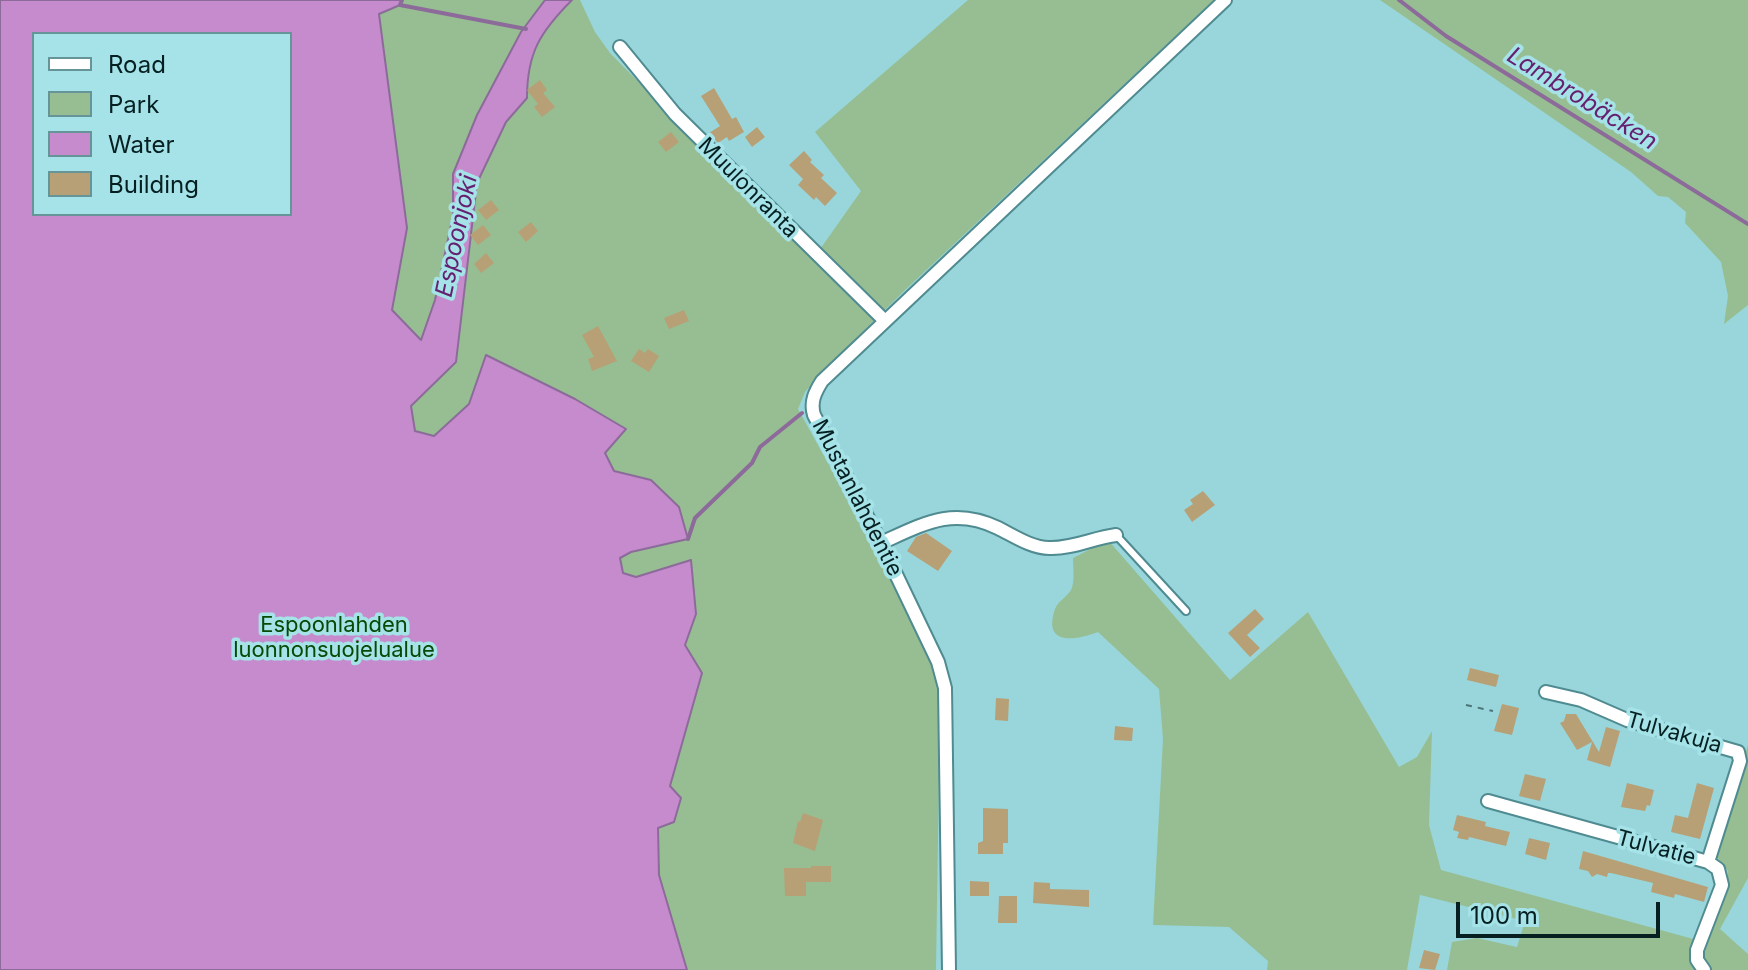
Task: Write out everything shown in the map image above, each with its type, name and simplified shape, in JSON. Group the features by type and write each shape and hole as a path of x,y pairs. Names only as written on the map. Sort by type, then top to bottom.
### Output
{"street":[{"name":"Mustanlahdentie","path":"949,970 945,688 938,662 812,409 815,392 822,381 1225,0"},
{"name":"Muulonranta","path":"620,47 675,114 885,321"},
{"path":"881,543 932,520 960,518 989,524 1025,542 1046,548 1067,547 1116,535"},
{"name":"Tulvakuja","path":"1546,692 1581,700 1627,720 1738,752 1740,761 1708,862"},
{"name":"Tulvatie","path":"1488,801 1708,862 1718,869 1722,885 1697,950 1697,960 1704,970"}],"lane":[{"path":"1116,535 1186,611"}],"path":[{"path":"1466,705 1493,711"}],"green space":[{"name":"Espoonlahden luonnonsuojelualue","path":"0,0 545,0 494,84 453,173 477,183 506,122 527,98 533,56 544,33 572,0 580,0 595,32 610,53 811,257 861,191 815,132 968,0 1214,0 904,291 826,368 805,392 798,409 879,555 933,663 940,706 936,970 0,970"},
{"path":"1380,0 1748,0 1748,305 1724,324 1728,296 1721,262 1685,223 1686,212 1668,197 1658,196 1631,172"},
{"path":"1108,540 1230,680 1308,612 1399,767 1417,757 1432,731 1429,825 1441,870 1697,940 1697,970 1447,970 1452,942 1477,938 1517,947 1525,921 1420,895 1407,970 1267,970 1268,961 1229,927 1153,925 1163,739 1159,689 1098,632 1064,638 1053,630 1056,606 1072,587 1073,558"},
{"path":"1748,745 1748,878 1720,929 1748,954 1748,970 1712,970 1703,958 1703,950 1727,885 1728,871 1715,855"}],"water":[{"name":"Espoonlahden luonnonsuojelualue","path":"0,0 402,0 400,5 379,14 407,228 392,310 421,340 435,300 453,216 453,174 477,115 521,32 545,0 572,0 551,22 538,44 530,68 527,98 506,122 477,183 456,362 411,406 415,431 434,436 469,404 486,355 575,399 626,429 605,453 614,471 651,480 679,507 688,539 631,552 620,558 623,573 636,577 691,560 696,614 685,645 702,673 670,786 681,798 674,822 658,828 659,875 687,970 0,970"}],"building":[{"path":"540,80 547,90 543,93 555,107 542,117 534,107 538,104 527,90"},
{"path":"714,88 732,119 736,117 744,132 729,141 727,137 718,143 709,133 720,126 701,96"},
{"path":"757,127 765,137 752,147 745,137"},
{"path":"671,132 679,142 666,152 658,142"},
{"path":"804,151 812,160 810,162 824,175 821,178 837,193 825,206 798,185 803,179 789,165"},
{"path":"491,200 499,210 486,220 478,210"},
{"path":"531,222 538,231 526,242 518,232"},
{"path":"483,225 491,235 478,245 470,235"},
{"path":"486,253 494,263 481,273 474,264"},
{"path":"684,310 689,321 669,329 664,318"},
{"path":"598,326 617,361 592,371 588,359 594,357 582,335"},
{"path":"639,349 645,353 648,349 659,356 649,372 631,361"},
{"path":"1203,491 1215,505 1192,522 1184,510 1193,504 1190,500"},
{"path":"926,533 952,551 938,571 907,551 916,537"},
{"path":"1255,609 1264,619 1247,635 1260,648 1250,657 1228,633"},
{"path":"1470,668 1499,675 1496,687 1467,680"},
{"path":"996,698 1009,699 1008,721 995,720"},
{"path":"1502,704 1519,708 1512,735 1494,731"},
{"path":"1566,714 1576,714 1599,752 1606,727 1620,731 1610,767 1587,760 1592,742 1577,750 1560,723"},
{"path":"1115,726 1133,728 1132,741 1114,740"},
{"path":"1525,774 1546,779 1540,801 1519,796"},
{"path":"1627,783 1654,790 1650,806 1647,805 1645,811 1621,807"},
{"path":"1697,783 1714,788 1700,839 1671,832 1675,815 1688,818"},
{"path":"983,808 1008,809 1008,843 1003,843 1003,854 978,854 978,843 983,841"},
{"path":"803,813 823,820 815,851 793,843"},
{"path":"1457,815 1510,832 1506,846 1469,837 1468,840 1457,838 1459,832 1453,830"},
{"path":"1529,838 1550,843 1546,860 1525,854"},
{"path":"1583,851 1708,887 1704,902 1675,894 1674,898 1651,892 1653,883 1611,873 1607,877 1597,874 1592,877 1588,871 1579,869"},
{"path":"831,866 831,882 806,882 806,896 785,896 784,868"},
{"path":"970,881 989,882 989,896 970,896"},
{"path":"1034,882 1050,883 1050,889 1089,890 1089,907 1033,903"},
{"path":"999,896 1017,896 1017,923 998,923"},
{"path":"1424,950 1440,954 1435,970 1419,968"}],"waterway":[{"path":"402,0 400,5 526,29"},
{"name":"Lambrobäcken","path":"1399,0 1446,36 1748,224"},
{"path":"688,539 695,518 752,463 760,447 802,413"}],"water label":[{"name":"Espoonjoki","path":"457,236"}]}
